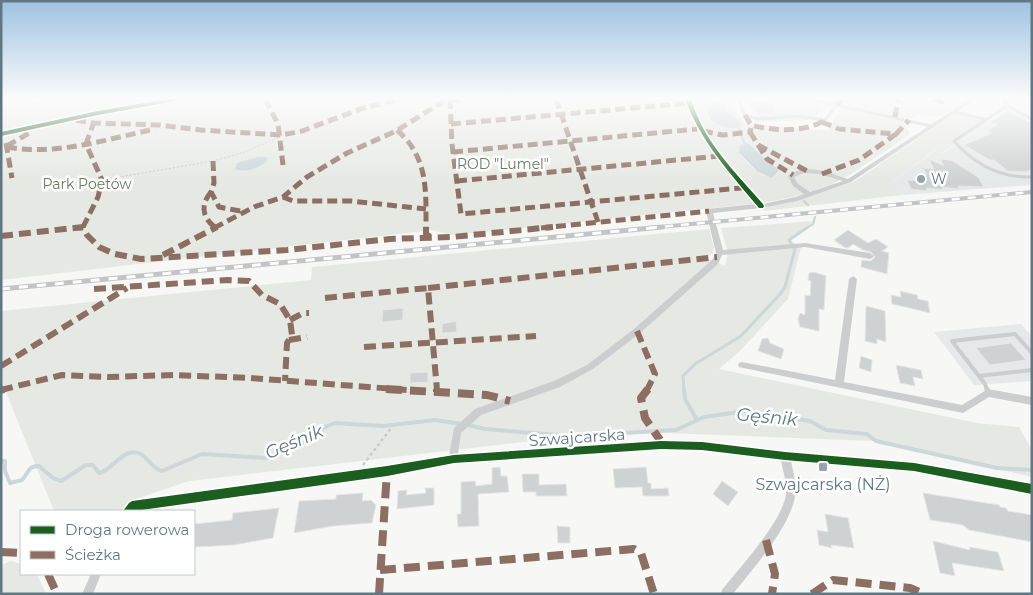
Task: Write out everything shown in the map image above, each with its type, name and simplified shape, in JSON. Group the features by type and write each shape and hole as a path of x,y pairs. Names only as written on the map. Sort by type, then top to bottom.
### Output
{"street":[{"path":"700,127 710,144 761,206"},
{"path":"454,459 453,453 458,432 478,412 557,384 590,367 637,331 715,262 720,253 709,211 761,206 809,195 849,181 930,127"},
{"path":"809,195 795,184 792,180 793,174 810,172 849,181"},
{"path":"720,253 814,246 870,256"},
{"path":"839,384 853,279"},
{"path":"742,365 963,409 988,393 1032,401"},
{"name":"Szwajcarska","path":"129,510 132,506 454,459 661,445 702,446 923,469 1032,489"},
{"path":"726,594 774,529 788,504 790,493 785,456"},
{"path":"86,594 96,575"}],"lane":[{"path":"975,127 954,141 959,148 996,173 1015,178 1032,177"},
{"path":"988,393 985,384 952,341 1015,334 1032,353"},
{"path":"979,376 1032,370"}],"path":[{"path":"102,180 213,161 242,153 280,137"},
{"path":"360,468 391,428"}],"shaded area":[{"path":"981,127 1032,127 1032,185 902,195 888,185 936,150 943,153"},
{"path":"748,143 779,170 772,178 757,171 739,153 740,146"},
{"path":"258,157 266,157 268,160 253,169 235,169 237,163"},
{"path":"1021,324 1032,336 1032,381 974,385 934,332"}],"green space":[{"path":"1,127 784,127 828,131 830,127 906,127 910,134 851,174 831,185 794,197 763,203 604,219 597,218 591,221 452,235 432,230 1,280","holes":["739,154 765,159 779,170 766,173 761,172 752,168"]},
{"path":"936,127 981,127 942,153 935,150 889,184 902,195 764,211 761,207 804,198 855,181"},
{"path":"814,221 788,239 801,247 788,299 740,351 719,369 977,423 1019,427 1032,450 1032,477 874,441 617,431 189,481 130,501 122,510 54,510 1,380 1,311 311,280 312,267 709,229 714,247 713,253 708,256 708,259 725,266 728,253 721,228"},
{"path":"11,561 20,564 20,575 37,575 46,594 1,594 1,565"}],"building":[{"path":"994,127 1032,127 1032,169 1026,172 1008,171 994,160 990,160 964,145 992,133 987,131"},
{"path":"929,159 944,166 940,159 951,160 978,177 984,187 958,186 959,189 942,187 943,190 926,188 927,191 911,189 907,180 919,181 915,174 927,175 923,168 934,169"},
{"path":"848,230 868,243 876,239 888,247 882,251 889,253 887,274 861,267 862,260 871,261 875,257 871,252 853,244 848,248 844,247 834,240"},
{"path":"814,272 826,276 824,310 819,309 819,331 800,327 798,319 800,313 805,315 805,295 810,296 811,281 808,280 809,273"},
{"path":"900,291 917,295 918,299 928,301 930,313 892,304 891,295 901,297"},
{"path":"866,306 885,311 886,342 877,339 877,344 865,341"},
{"path":"403,308 403,320 382,322 383,310"},
{"path":"456,321 457,332 442,333 442,324"},
{"path":"768,338 770,343 784,349 781,359 758,351 762,339"},
{"path":"1011,343 1026,360 990,365 976,348"},
{"path":"861,356 872,360 871,372 859,368"},
{"path":"896,365 921,370 923,379 913,377 915,386 900,383"},
{"path":"428,372 428,382 410,383 410,373"},
{"path":"500,467 501,476 507,476 509,492 478,494 479,526 458,527 457,514 461,514 461,482 475,481 476,486 492,484 492,468"},
{"path":"646,467 648,483 651,483 651,489 668,488 669,496 643,496 642,487 615,488 613,469"},
{"path":"522,474 539,474 539,485 566,484 567,496 536,496 536,492 523,492"},
{"path":"722,481 738,492 728,506 713,494"},
{"path":"425,488 434,488 434,505 397,509 398,491 407,490 406,495 426,493"},
{"path":"363,493 362,501 371,500 376,505 372,523 333,526 294,533 299,501 336,499 336,495"},
{"path":"923,493 999,505 1008,511 1032,515 1032,542 969,530 963,525 930,520"},
{"path":"279,508 273,538 234,545 195,547 195,524 232,520 233,513"},
{"path":"825,514 848,518 854,548 831,545 832,548 819,545 817,530 828,532"},
{"path":"557,526 570,527 570,543 558,543"},
{"path":"933,541 970,550 969,547 998,552 1004,571 952,563 955,576 940,573"}],"waterway":[{"path":"738,128 745,144"},
{"path":"804,201 808,205"},
{"path":"806,228 813,224 815,217"},
{"path":"684,390 683,376 695,364 741,336 781,293 785,287 795,249 789,240 808,227"},
{"path":"684,389 685,399 697,420"},
{"name":"Gęśnik","path":"468,425 485,429 570,436 676,430 704,417 746,411 810,421 826,430 867,434 876,441 997,468 1032,470"},
{"name":"Gęśnik","path":"1,461 5,461 5,471 10,483 22,480 30,469 35,466 39,466 53,478 61,481 86,465 93,465 99,473 121,457 135,452 162,471 202,454 266,458 308,440 325,427 335,423 383,426 435,420 462,424"}],"railway":[{"path":"649,228 1032,192"},
{"path":"1,289 662,227"}],"marked path":[{"path":"83,227 98,197 102,180 86,144 92,127"},
{"path":"174,127 281,135 316,127"},
{"path":"278,127 283,165"},
{"path":"163,255 254,207 283,197 307,177 347,153 403,127"},
{"path":"451,127 461,214 741,188 737,183"},
{"path":"565,127 598,222"},
{"path":"762,127 812,127"},
{"path":"834,127 839,129 896,134 903,127"},
{"path":"703,131 723,135 750,132 751,128"},
{"path":"7,147 23,150 52,149 86,144 155,129"},
{"path":"453,152 697,129"},
{"path":"397,130 416,151 421,164 426,191 426,234 432,238"},
{"path":"7,146 31,132"},
{"path":"750,132 767,159 793,175"},
{"path":"822,174 859,160 896,134"},
{"path":"6,143 12,178"},
{"path":"758,145 809,172"},
{"path":"457,181 719,156"},
{"path":"213,161 214,183 211,192 219,207 245,212"},
{"path":"211,192 207,196 203,211 207,220 216,228"},
{"path":"283,197 293,201 351,201 426,209"},
{"path":"1,236 83,227 92,241 106,251 141,259 287,250 390,239 452,237 709,211"},
{"path":"428,288 717,257"},
{"path":"94,289 228,280 249,281 262,295 280,304 290,320 292,335 287,343 285,381"},
{"path":"1,366 127,288"},
{"path":"325,298 428,288 437,392"},
{"path":"290,320 303,313 309,313"},
{"path":"637,331 655,374 646,393 641,398 645,418 660,440"},
{"path":"364,347 536,336"},
{"path":"289,340 307,337"},
{"path":"1,390 62,375 108,377 174,375 250,378 365,388 487,395 510,401"},
{"path":"379,594 387,471"},
{"path":"766,540 775,574 772,594"},
{"path":"380,570 634,549 641,553 654,594"},
{"path":"1,552 20,553"},
{"path":"48,575 57,594"},
{"path":"812,594 833,580 910,588 924,594"}],"cycle path":[{"path":"1,134 34,127"},
{"path":"700,127 709,143 729,169 761,206"},
{"path":"129,510 132,506 387,471 454,459 661,445 702,446 785,456 914,467 1032,489"}],"place":[{"name":"W","path":"921,179"},
{"name":"Szwajcarska (NŻ)","path":"823,467"}],"park label":[{"name":"ROD \"Lumel\"","path":"503,164"},
{"name":"Park Poetów","path":"87,184"}]}
